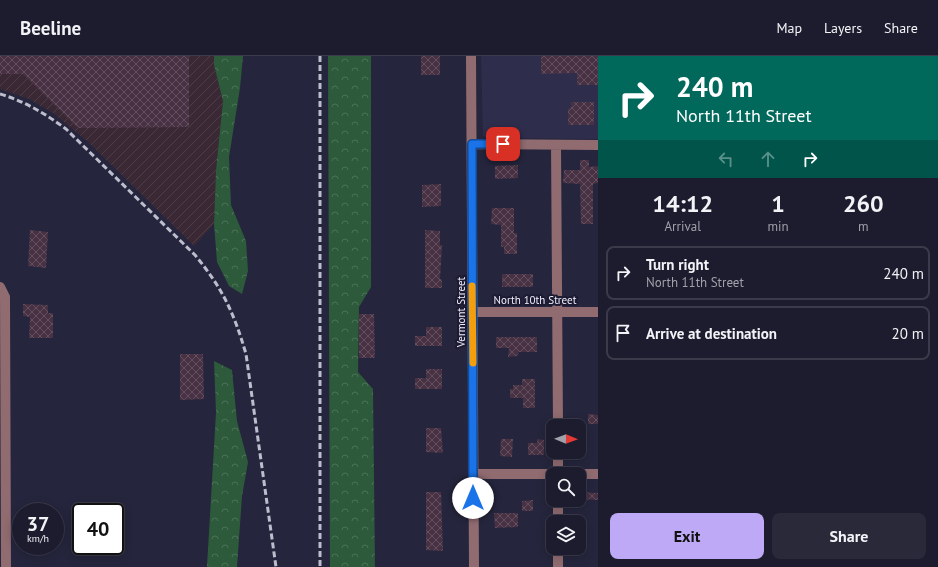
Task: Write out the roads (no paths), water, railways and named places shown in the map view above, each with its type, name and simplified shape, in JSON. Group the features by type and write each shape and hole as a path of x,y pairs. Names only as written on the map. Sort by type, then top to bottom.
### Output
{"street":[{"name":"Vermont Street","path":"471,56 474,567"},
{"path":"472,144 598,145"},
{"path":"556,145 558,419"},
{"path":"0,287 5,297 6,567"},
{"name":"North 10th Street","path":"473,312 598,312"},
{"path":"473,474 546,474"},
{"path":"586,474 598,474"},
{"path":"558,555 558,567"}],"railway":[{"path":"320,56 320,567"},
{"path":"0,94 18,100 34,108 66,129 195,255 220,290 237,326 246,354 276,567"}]}
